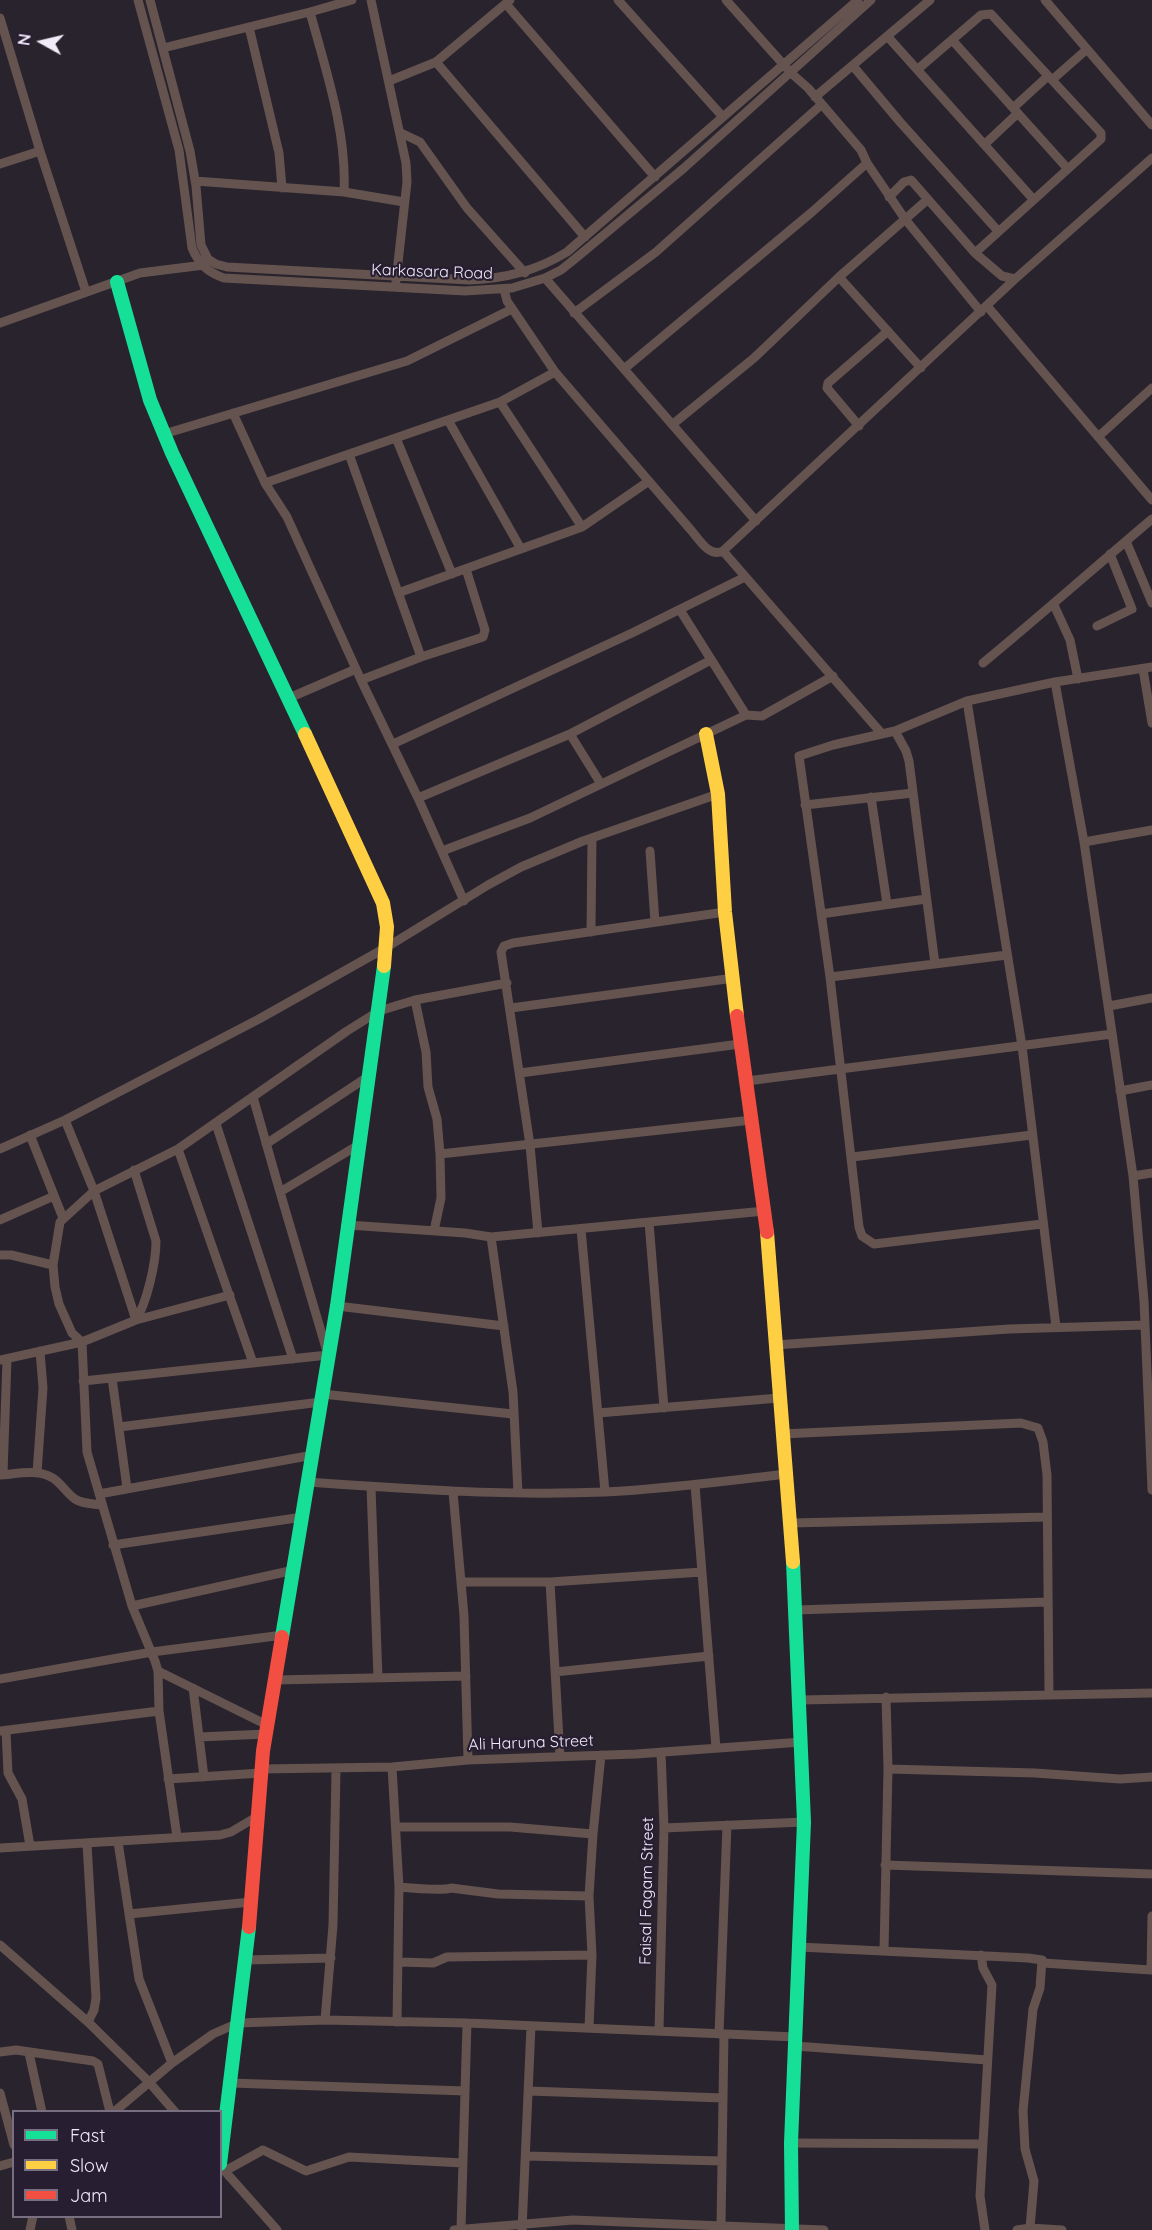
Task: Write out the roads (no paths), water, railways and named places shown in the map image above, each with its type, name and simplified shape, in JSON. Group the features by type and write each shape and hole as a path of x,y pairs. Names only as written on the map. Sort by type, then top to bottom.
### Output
{"street":[{"path":"138,0 179,150 192,248 202,265"},
{"path":"150,0 182,116 195,181 201,245 204,253 215,264"},
{"path":"163,48 352,0"},
{"path":"371,0 406,162 396,287"},
{"path":"618,0 723,117"},
{"path":"726,0 791,73 808,88 861,150 867,163 905,219 1152,500"},
{"name":"Karkasara Road","path":"0,324 140,273 202,265 471,280 501,278 525,273 567,252 858,0"},
{"name":"Karkasara Road","path":"202,265 212,274 224,278 465,291 504,289 545,278 561,270 684,168 871,0"},
{"path":"574,313 656,252 853,66 930,0"},
{"path":"1045,0 1152,125"},
{"path":"389,81 436,62 508,2 655,177"},
{"path":"310,12 329,80 343,150 344,192"},
{"path":"918,69 981,15 991,14 1102,136 975,253"},
{"path":"0,18 39,150 86,292"},
{"path":"249,27 279,153 282,188"},
{"path":"888,38 1033,200"},
{"path":"953,41 1067,168"},
{"path":"985,144 1015,110 1050,78 1086,50"},
{"path":"436,62 585,237"},
{"path":"853,66 998,231"},
{"path":"401,133 420,142 467,208 525,273"},
{"path":"0,164 39,150"},
{"path":"504,289 507,301 555,372 710,552 718,554 1016,279 1152,158"},
{"path":"624,369 812,212 867,163"},
{"path":"889,197 907,180 910,180 975,253 1002,276 1016,279"},
{"path":"195,181 344,192 404,202"},
{"path":"673,424 754,358 840,277 927,200"},
{"path":"840,277 921,368"},
{"path":"545,278 756,521"},
{"path":"117,282 150,400 164,434 289,698 382,903 387,927 387,947 379,1011 337,1305 266,1730 246,1960 222,2167 268,2228 277,2230"},
{"path":"164,434 407,361 512,309"},
{"path":"858,426 827,388 828,383 888,331"},
{"path":"265,483 500,402 555,372"},
{"path":"1098,437 1152,388"},
{"path":"500,402 582,527"},
{"path":"233,413 265,483 287,517 464,901"},
{"path":"448,420 521,549"},
{"path":"396,438 452,574"},
{"path":"350,454 421,657"},
{"path":"398,593 582,527 649,482"},
{"path":"983,663 1054,605 1152,519"},
{"path":"1126,541 1152,603"},
{"path":"723,551 882,734"},
{"path":"1097,626 1132,609 1110,554"},
{"path":"361,680 483,637 485,634 466,569"},
{"path":"393,744 680,610 745,577"},
{"path":"1054,605 1070,640 1078,679"},
{"path":"680,610 746,715"},
{"path":"418,798 570,734 711,660"},
{"path":"1042,1224 874,1244 862,1236 859,1227 830,978 799,756 895,730 967,701 1055,682 1147,668 1152,723"},
{"path":"289,698 356,669"},
{"path":"442,851 530,818 746,715 762,716 833,676"},
{"path":"1055,682 1084,842 1133,1176 1145,1325 1152,1490"},
{"path":"967,701 1022,1046 1056,1327"},
{"path":"895,730 906,751 934,964"},
{"path":"570,734 601,784"},
{"path":"706,734 718,794 725,912 740,1044 765,1212 791,1522 804,1822 791,2143 792,2229"},
{"path":"805,805 913,793"},
{"path":"0,1149 65,1120 259,1019 387,947 521,867 592,838 718,794"},
{"path":"871,797 887,904"},
{"path":"1084,842 1152,830"},
{"path":"591,932 592,838"},
{"path":"650,851 656,922"},
{"path":"821,914 926,899"},
{"path":"538,1233 530,1145 501,952 504,946 725,912"},
{"path":"830,978 1007,955"},
{"path":"511,1008 734,978"},
{"path":"177,1837 159,1711 158,1671 132,1606 87,1452 82,1342 72,1333 59,1304 52,1265 58,1228 63,1218 94,1191 177,1149 216,1124 347,1030 379,1011 415,1000 507,983"},
{"path":"1109,1006 1152,998"},
{"path":"415,1000 426,1052 428,1087 437,1119 440,1154 441,1198 434,1231"},
{"path":"747,1081 1112,1034"},
{"path":"520,1073 740,1044"},
{"path":"266,1144 369,1076"},
{"path":"1120,1091 1152,1085"},
{"path":"253,1097 328,1355"},
{"path":"65,1120 94,1191 136,1320"},
{"path":"440,1154 752,1120"},
{"path":"216,1124 293,1359"},
{"path":"30,1135 63,1218"},
{"path":"852,1157 1032,1135"},
{"path":"280,1192 360,1144"},
{"path":"177,1149 253,1363"},
{"path":"134,1170 156,1241 156,1252 136,1320"},
{"path":"1133,1176 1152,1173"},
{"path":"0,1220 54,1197"},
{"path":"348,1225 465,1233 491,1237 765,1212"},
{"path":"649,1222 664,1408"},
{"path":"581,1229 605,1492"},
{"path":"491,1237 513,1392 518,1493"},
{"path":"0,1256 11,1255 52,1265"},
{"path":"102,1505 80,1502 58,1481 37,1473 2,1474 3,1360 82,1342 136,1320 230,1295"},
{"path":"337,1305 504,1326"},
{"path":"775,1345 1056,1327 1145,1325"},
{"path":"37,1473 43,1388 40,1352"},
{"path":"83,1381 328,1355"},
{"path":"112,1378 127,1488"},
{"path":"119,1427 321,1398 513,1414"},
{"path":"598,1413 779,1398"},
{"path":"782,1434 1021,1423 1034,1426 1040,1431 1047,1475 1049,1695"},
{"path":"99,1494 313,1455"},
{"path":"308,1482 453,1492 605,1492 695,1485 786,1474"},
{"path":"695,1485 716,1748"},
{"path":"371,1487 378,1678"},
{"path":"453,1492 461,1582 468,1760"},
{"path":"113,1545 303,1517"},
{"path":"791,1522 1047,1517"},
{"path":"132,1606 294,1570"},
{"path":"461,1582 550,1582 702,1572"},
{"path":"550,1582 560,1757"},
{"path":"796,1610 1048,1602"},
{"path":"0,1679 152,1652 283,1635"},
{"path":"555,1672 709,1656"},
{"path":"158,1671 193,1688 266,1730"},
{"path":"275,1680 466,1676"},
{"path":"193,1688 204,1777"},
{"path":"800,1700 1152,1693"},
{"path":"884,1951 888,1769 886,1697"},
{"path":"30,1846 22,1799 8,1773 3,1731 159,1711"},
{"path":"199,1737 266,1730"},
{"name":"Ali Haruna Street","path":"168,1779 261,1771 392,1767 468,1760 662,1752 802,1742"},
{"name":"Faisal Fagam Street","path":"659,2031 664,1828 662,1752"},
{"path":"589,2028 592,1955 590,1896 593,1834 602,1755"},
{"path":"392,1767 399,1887 397,2022"},
{"path":"888,1769 1035,1773 1119,1779 1152,1777"},
{"path":"325,2020 333,1925 336,1770"},
{"path":"0,1848 220,1835 231,1832 258,1816"},
{"path":"664,1828 804,1822"},
{"path":"721,2226 723,2098 721,2035 727,1825"},
{"path":"397,1827 510,1827 593,1834"},
{"path":"118,1842 139,1979 172,2063"},
{"path":"87,1844 96,1998 94,2010 88,2022"},
{"path":"885,1865 1152,1874"},
{"path":"399,1887 432,1888 445,1891 451,1888 498,1894 590,1896"},
{"path":"129,1914 251,1902"},
{"path":"799,1947 981,1955 1040,1959 1043,1963 1151,1970 1152,1916"},
{"path":"0,1946 88,2022 149,2082 173,2110"},
{"path":"399,1962 433,1963 447,1957 592,1955"},
{"path":"981,1955 983,1968 992,1985 980,2196 985,2230"},
{"path":"246,1960 330,1958"},
{"path":"1030,2228 1034,2181 1025,2149 1023,2111 1033,2008 1040,1988 1043,1963"},
{"path":"114,2110 172,2063 213,2034 238,2023 325,2020 659,2031 987,2060"},
{"path":"461,2229 466,2023"},
{"path":"522,2227 531,2026"},
{"path":"0,2052 16,2050 89,2060 98,2064 111,2110"},
{"path":"29,2053 42,2110"},
{"path":"231,2083 465,2091"},
{"path":"529,2091 723,2098"},
{"path":"0,2093 12,2138"},
{"path":"791,2143 983,2144"},
{"path":"222,2167 263,2150 306,2170 349,2157 463,2163"},
{"path":"526,2156 722,2161"},
{"path":"454,2230 522,2227 573,2220 824,2230"},
{"path":"1017,2230 1030,2228 1062,2230"}]}
